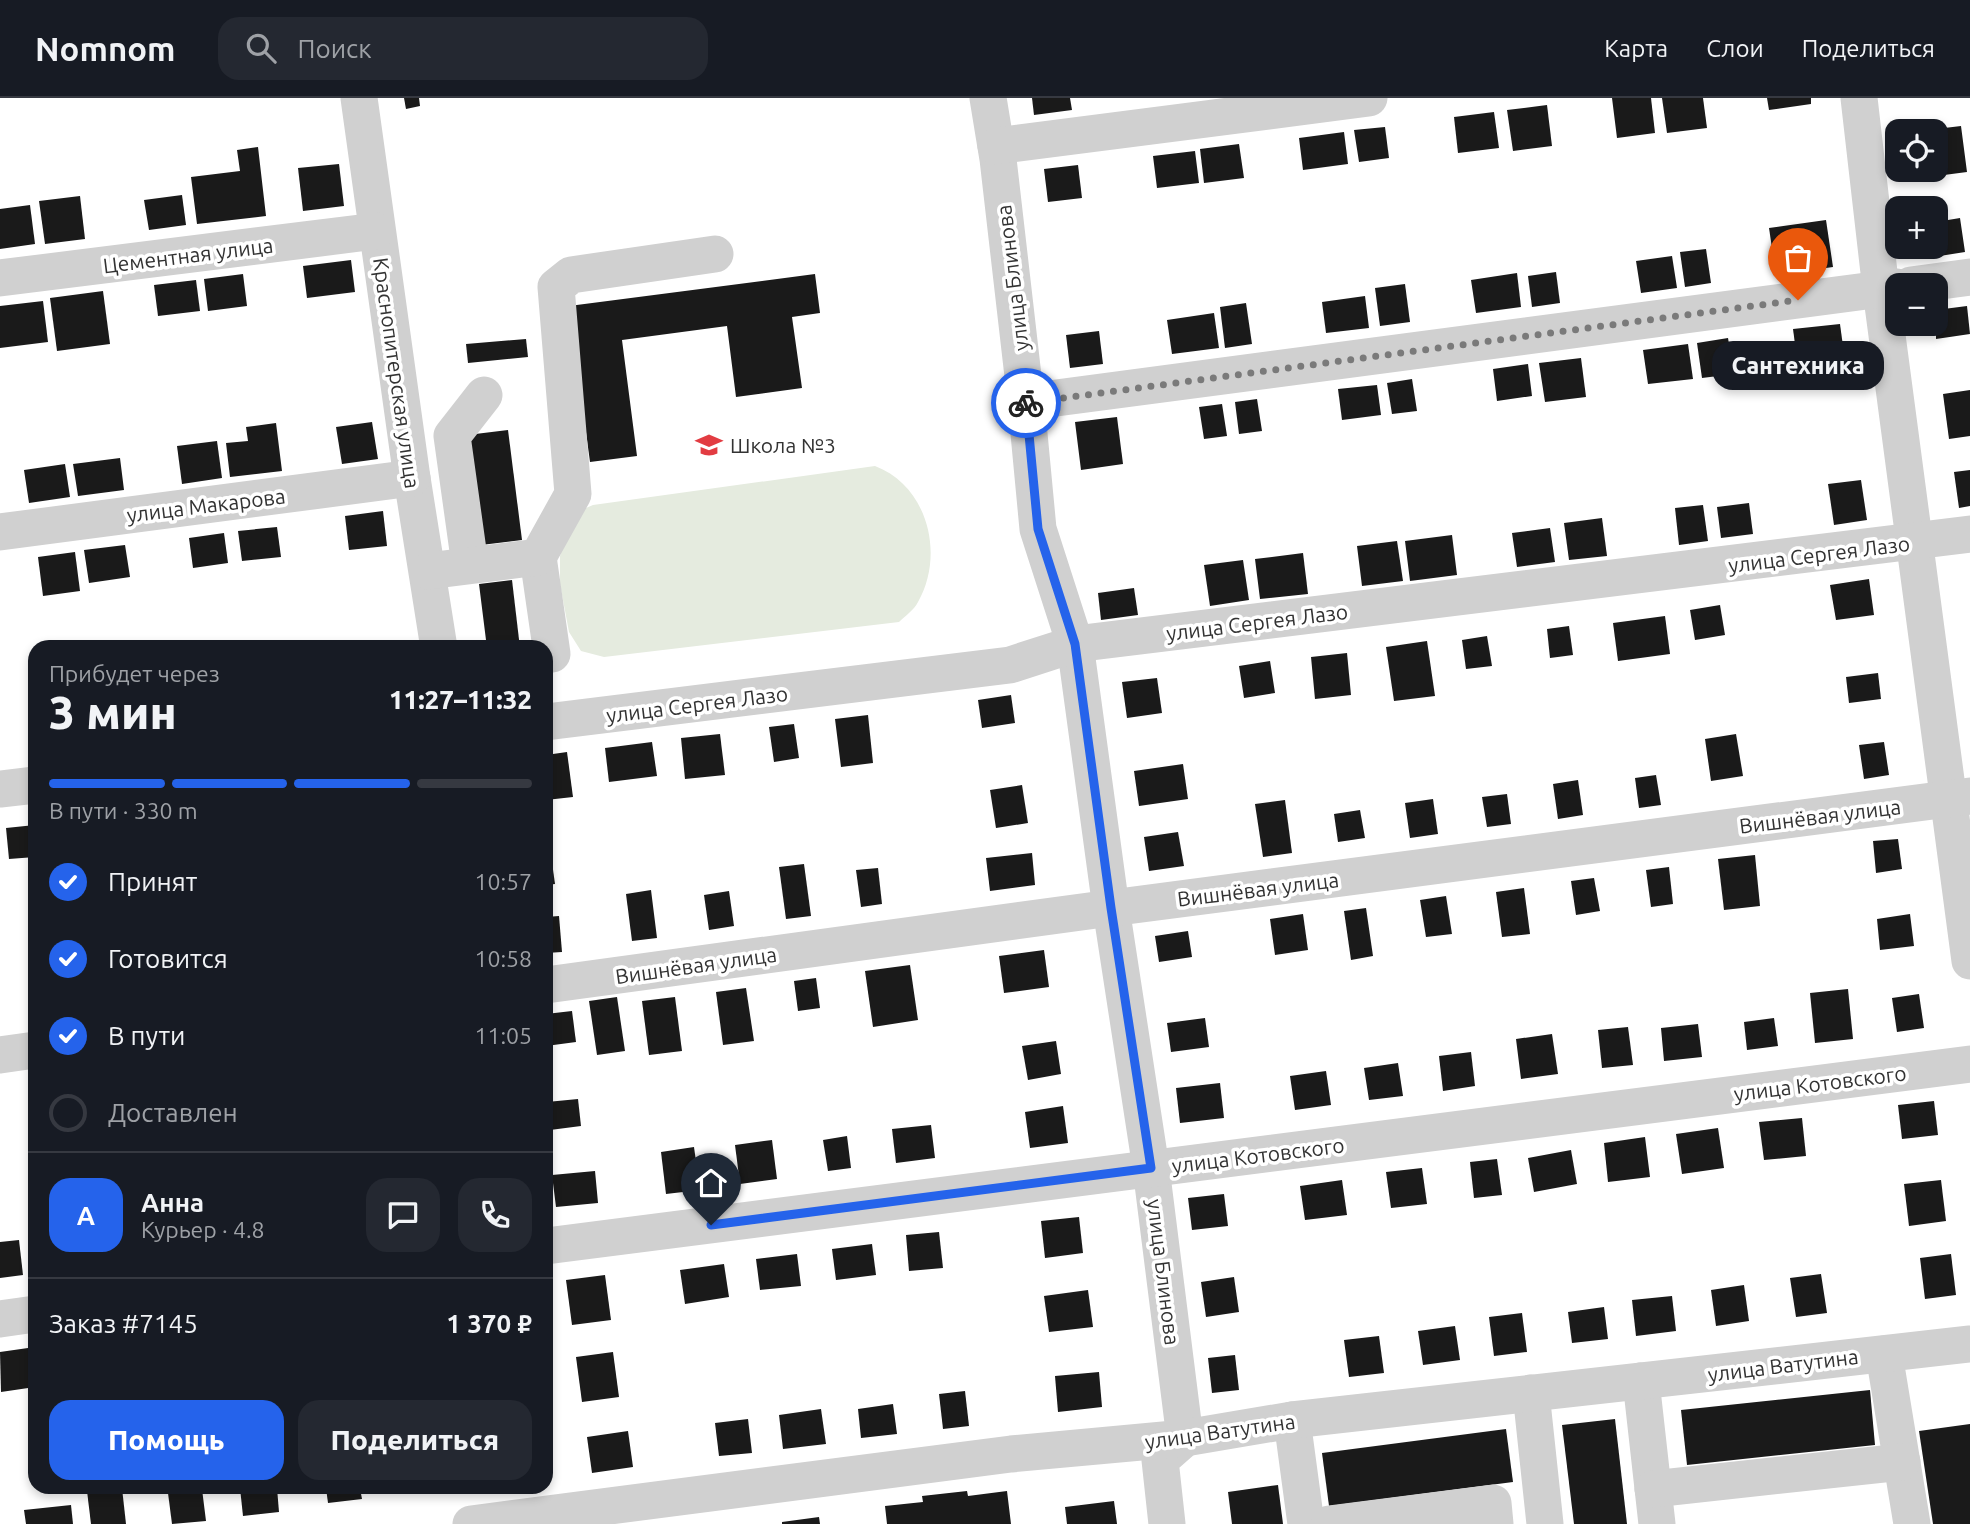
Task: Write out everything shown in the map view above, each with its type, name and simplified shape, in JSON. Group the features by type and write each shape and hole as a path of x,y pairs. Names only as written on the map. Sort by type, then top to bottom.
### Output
{"street":[{"name":"Краснопитерская улица","path":"359,98 376,231 438,640"},
{"name":"улица Блинова","path":"988,98 1026,402 1038,529 1075,644 1111,908 1151,1168 1185,1438"},
{"path":"996,146 1369,98"},
{"path":"1859,98 1893,273"},
{"name":"Цементная улица","path":"0,278 376,231"},
{"path":"550,640 538,557 573,494 556,287 571,275 715,254"},
{"path":"1948,280 1970,277"},
{"path":"1026,402 1885,288"},
{"path":"1899,336 1914,542 1960,798 1970,961"},
{"path":"470,565 452,436 484,395"},
{"name":"улица Макарова","path":"0,532 412,478"},
{"name":"улица Сергея Лазо","path":"553,721 1010,665 1075,644 1970,534"},
{"path":"428,571 538,557"},
{"path":"0,789 28,786"},
{"name":"Вишнёвая улица","path":"553,984 1111,908 1960,798"},
{"path":"0,1055 28,1051"},
{"name":"улица Котовского","path":"553,1245 1970,1064"},
{"path":"0,1319 28,1315"},
{"name":"улица Ватутина","path":"471,1524 547,1509 1011,1454 1185,1438 1292,1420 1970,1344"},
{"path":"1885,1354 1912,1524"},
{"path":"1641,1381 1655,1507 1902,1462"},
{"path":"1531,1393 1545,1524"},
{"path":"1292,1420 1306,1524"},
{"path":"1167,1524 1160,1460 1185,1438"},
{"path":"1329,1524 1493,1503 1495,1524"}],"shaded area":[{"path":"875,466 908,489 919,505 930,544 926,583 916,605 899,622 604,657 581,651 569,632 560,584 560,556 572,514 593,505"}],"building":[{"path":"404,98 419,98 420,106 406,109"},
{"path":"1032,98 1070,98 1072,110 1034,115"},
{"path":"1612,98 1651,98 1655,133 1617,138"},
{"path":"1662,98 1703,98 1707,128 1667,133"},
{"path":"1767,98 1811,98 1811,104 1769,110"},
{"path":"1547,105 1552,146 1513,151 1507,110"},
{"path":"1494,112 1499,148 1458,153 1454,117"},
{"path":"1961,126 1967,172 1948,174 1948,128"},
{"path":"1385,127 1389,158 1359,162 1354,130"},
{"path":"1344,132 1348,164 1303,170 1299,138"},
{"path":"1239,144 1244,178 1204,183 1200,149"},
{"path":"258,147 266,216 197,224 191,177 240,171 237,150"},
{"path":"1195,151 1199,183 1157,188 1153,156"},
{"path":"339,164 344,206 303,211 298,168"},
{"path":"1078,165 1082,198 1048,202 1044,169"},
{"path":"182,195 186,225 149,230 144,200"},
{"path":"80,196 85,239 45,244 39,201"},
{"path":"30,205 35,244 0,249 0,209"},
{"path":"1960,218 1965,252 1948,255 1948,220"},
{"path":"1826,220 1833,267 1776,275 1769,228"},
{"path":"1706,249 1711,283 1685,287 1680,252"},
{"path":"1672,256 1677,288 1641,293 1636,261"},
{"path":"351,260 355,292 307,298 303,266"},
{"path":"1556,272 1560,303 1532,307 1528,276"},
{"path":"1517,273 1521,307 1476,313 1471,280"},
{"path":"243,274 247,306 208,311 204,279"},
{"path":"815,274 820,313 792,317 802,388 736,397 727,326 622,340 637,456 590,462 569,306"},
{"path":"196,280 200,311 158,316 154,285"},
{"path":"1405,284 1410,322 1380,326 1375,288"},
{"path":"103,291 110,344 57,351 50,298"},
{"path":"1365,296 1369,328 1326,333 1322,302"},
{"path":"43,301 48,342 0,348 0,306"},
{"path":"1246,303 1252,344 1225,348 1220,307"},
{"path":"1967,306 1970,334 1936,339 1936,336 1948,336 1948,308"},
{"path":"1214,313 1219,348 1172,354 1167,320"},
{"path":"1840,324 1845,361 1798,367 1793,329"},
{"path":"1099,331 1103,364 1070,368 1066,335"},
{"path":"1728,338 1734,374 1702,378 1697,343"},
{"path":"526,339 528,357 468,363 466,344"},
{"path":"1688,344 1693,379 1648,384 1643,350"},
{"path":"1581,358 1586,397 1545,402 1539,363"},
{"path":"1528,364 1532,396 1497,401 1493,369"},
{"path":"1412,379 1417,411 1392,414 1387,383"},
{"path":"1377,385 1381,415 1342,420 1338,389"},
{"path":"1970,390 1970,436 1949,439 1943,394"},
{"path":"1257,399 1262,431 1239,434 1235,402"},
{"path":"1222,404 1227,436 1204,439 1199,407"},
{"path":"1117,417 1123,464 1081,470 1075,422"},
{"path":"372,422 378,459 342,464 336,427"},
{"path":"276,423 282,471 230,477 226,443 248,441 246,427"},
{"path":"508,430 522,540 473,546 459,436"},
{"path":"217,441 222,478 182,484 177,446"},
{"path":"120,458 124,490 78,496 73,464"},
{"path":"65,464 70,497 29,503 24,470"},
{"path":"1970,470 1970,506 1959,508 1954,472"},
{"path":"1861,480 1867,520 1834,525 1828,484"},
{"path":"1749,503 1753,534 1721,538 1717,507"},
{"path":"1703,505 1708,541 1679,545 1675,508"},
{"path":"383,511 387,546 349,550 345,516"},
{"path":"1602,518 1607,556 1569,560 1564,523"},
{"path":"277,527 281,557 242,561 238,531"},
{"path":"1550,528 1555,562 1517,567 1512,533"},
{"path":"224,533 228,563 193,568 189,538"},
{"path":"1452,535 1457,575 1410,581 1405,541"},
{"path":"1397,541 1403,581 1362,586 1357,546"},
{"path":"125,545 130,577 89,583 84,550"},
{"path":"75,552 80,591 43,596 38,557"},
{"path":"1303,553 1308,594 1260,599 1255,559"},
{"path":"1243,560 1249,600 1210,606 1204,565"},
{"path":"1869,579 1874,615 1836,620 1830,585"},
{"path":"512,580 519,640 486,640 479,584"},
{"path":"1134,588 1138,615 1101,620 1098,593"},
{"path":"1720,605 1725,635 1695,640 1690,610"},
{"path":"1665,616 1670,654 1618,661 1613,623"},
{"path":"1569,626 1573,655 1550,658 1547,629"},
{"path":"1487,636 1492,666 1466,669 1462,640"},
{"path":"1427,641 1435,696 1394,701 1386,647"},
{"path":"1347,653 1351,695 1315,699 1311,657"},
{"path":"1270,661 1275,693 1244,698 1239,666"},
{"path":"1878,673 1881,699 1849,703 1846,677"},
{"path":"1157,678 1162,713 1127,718 1122,682"},
{"path":"1011,695 1015,723 982,728 978,700"},
{"path":"868,715 873,763 841,767 835,719"},
{"path":"794,724 799,758 774,762 769,727"},
{"path":"720,734 725,775 685,779 681,738"},
{"path":"1736,734 1743,776 1711,781 1705,739"},
{"path":"652,742 657,776 609,782 605,748"},
{"path":"1884,742 1889,775 1864,779 1859,745"},
{"path":"567,752 573,797 553,799 553,754"},
{"path":"1183,764 1188,799 1139,806 1134,771"},
{"path":"1656,775 1661,805 1639,808 1635,778"},
{"path":"1578,780 1583,815 1558,819 1553,784"},
{"path":"1022,785 1028,823 996,828 990,790"},
{"path":"1507,794 1511,824 1487,827 1482,797"},
{"path":"1433,799 1438,834 1410,838 1405,803"},
{"path":"1285,800 1292,853 1263,857 1255,804"},
{"path":"1360,810 1365,838 1338,842 1334,814"},
{"path":"28,826 28,858 9,859 6,828"},
{"path":"1178,832 1184,866 1149,871 1144,837"},
{"path":"1898,839 1902,869 1876,873 1873,841"},
{"path":"1032,853 1035,885 990,891 986,858"},
{"path":"1755,855 1760,906 1724,910 1718,859"},
{"path":"804,864 811,916 786,919 779,867"},
{"path":"1669,867 1673,904 1651,907 1646,870"},
{"path":"878,868 882,904 861,907 856,870"},
{"path":"1594,878 1600,911 1576,915 1571,881"},
{"path":"1524,888 1530,934 1502,937 1496,892"},
{"path":"651,890 657,938 632,941 626,894"},
{"path":"729,891 734,926 709,930 704,895"},
{"path":"1446,896 1452,934 1426,937 1420,900"},
{"path":"1366,908 1373,956 1351,960 1344,911"},
{"path":"1303,914 1308,950 1275,955 1270,919"},
{"path":"1910,914 1914,946 1880,950 1877,919"},
{"path":"553,916 559,916 562,952 553,953"},
{"path":"1188,931 1192,957 1159,962 1155,936"},
{"path":"1044,950 1049,987 1004,993 999,956"},
{"path":"910,965 918,1020 873,1027 865,971"},
{"path":"816,978 820,1008 798,1011 794,981"},
{"path":"746,988 754,1041 723,1045 716,992"},
{"path":"1848,989 1853,1039 1815,1043 1810,993"},
{"path":"1919,994 1924,1028 1897,1032 1892,998"},
{"path":"617,997 625,1051 597,1055 589,1001"},
{"path":"675,997 682,1051 649,1055 642,1001"},
{"path":"572,1011 576,1042 553,1045 553,1013"},
{"path":"1205,1018 1209,1047 1171,1052 1167,1023"},
{"path":"1774,1018 1778,1046 1747,1050 1744,1022"},
{"path":"1698,1024 1702,1057 1664,1061 1661,1028"},
{"path":"1628,1027 1633,1065 1602,1068 1598,1030"},
{"path":"1552,1034 1558,1074 1521,1079 1516,1039"},
{"path":"1056,1041 1061,1074 1028,1080 1022,1046"},
{"path":"1471,1052 1475,1086 1443,1091 1439,1056"},
{"path":"1398,1063 1403,1096 1369,1100 1364,1068"},
{"path":"1326,1071 1331,1105 1295,1110 1290,1076"},
{"path":"1220,1083 1224,1118 1180,1123 1176,1088"},
{"path":"578,1099 581,1126 553,1130 553,1101"},
{"path":"1934,1101 1938,1135 1902,1139 1898,1105"},
{"path":"1063,1106 1068,1143 1030,1148 1025,1112"},
{"path":"1802,1118 1806,1156 1764,1160 1759,1122"},
{"path":"931,1125 935,1158 896,1163 892,1129"},
{"path":"1718,1128 1724,1168 1682,1174 1676,1134"},
{"path":"847,1136 851,1168 828,1171 823,1140"},
{"path":"1645,1137 1650,1177 1608,1182 1604,1143"},
{"path":"772,1140 777,1179 740,1184 735,1145"},
{"path":"694,1147 700,1190 666,1194 661,1152"},
{"path":"1571,1150 1577,1184 1534,1192 1528,1158"},
{"path":"1497,1159 1502,1195 1474,1198 1470,1162"},
{"path":"1422,1168 1427,1204 1391,1208 1386,1172"},
{"path":"595,1171 598,1203 556,1207 553,1175"},
{"path":"1342,1180 1347,1215 1305,1220 1300,1186"},
{"path":"1941,1180 1946,1221 1909,1226 1904,1184"},
{"path":"1224,1194 1228,1226 1192,1230 1188,1198"},
{"path":"1079,1217 1083,1253 1045,1258 1041,1221"},
{"path":"939,1232 943,1268 909,1271 906,1235"},
{"path":"19,1240 23,1275 0,1278 0,1242"},
{"path":"872,1244 876,1275 836,1280 832,1249"},
{"path":"797,1254 801,1286 760,1290 756,1259"},
{"path":"1951,1254 1956,1295 1925,1299 1920,1258"},
{"path":"724,1264 729,1297 685,1304 680,1270"},
{"path":"1821,1274 1827,1313 1796,1317 1790,1278"},
{"path":"605,1275 611,1320 572,1325 566,1280"},
{"path":"1234,1277 1239,1312 1206,1317 1201,1282"},
{"path":"1744,1285 1749,1321 1716,1326 1711,1290"},
{"path":"1088,1290 1093,1327 1049,1332 1044,1296"},
{"path":"1672,1296 1676,1331 1636,1336 1632,1300"},
{"path":"1604,1307 1608,1339 1572,1343 1568,1312"},
{"path":"1522,1313 1527,1352 1494,1356 1489,1317"},
{"path":"1455,1326 1460,1360 1423,1365 1418,1331"},
{"path":"1379,1336 1384,1373 1349,1377 1344,1340"},
{"path":"28,1348 28,1388 1,1392 0,1352"},
{"path":"613,1352 619,1397 582,1402 576,1357"},
{"path":"1235,1355 1239,1390 1212,1393 1208,1358"},
{"path":"1099,1372 1102,1407 1058,1412 1055,1376"},
{"path":"1870,1390 1875,1445 1687,1465 1681,1410"},
{"path":"965,1391 969,1426 943,1429 939,1394"},
{"path":"893,1404 897,1434 861,1438 858,1409"},
{"path":"821,1409 826,1444 783,1449 779,1415"},
{"path":"748,1419 752,1453 719,1456 715,1423"},
{"path":"1615,1419 1627,1524 1574,1524 1562,1425"},
{"path":"1970,1424 1970,1524 1933,1524 1919,1431"},
{"path":"1506,1429 1513,1482 1329,1506 1322,1453"},
{"path":"628,1431 633,1467 592,1473 587,1437"},
{"path":"1278,1485 1283,1524 1232,1524 1228,1492"},
{"path":"967,1491 968,1496 1007,1491 1011,1524 887,1524 885,1506 923,1502 922,1496"},
{"path":"87,1494 123,1494 126,1524 91,1524"},
{"path":"168,1494 203,1494 206,1521 172,1524"},
{"path":"241,1494 278,1494 279,1512 243,1516"},
{"path":"327,1494 361,1494 362,1499 328,1503"},
{"path":"1114,1501 1117,1524 1067,1524 1065,1507"},
{"path":"71,1505 73,1524 26,1524 24,1510"},
{"path":"819,1517 820,1524 782,1524 782,1522"}],"way so far":[{"path":"1026,403 1798,300"}],"place":[{"name":"Сантехника","path":"1798,300"},
{"name":"Школа №3","path":"709,445"}],"route":[{"path":"711,1225 1151,1168 1111,908 1075,644 1038,529 1026,403"}]}
